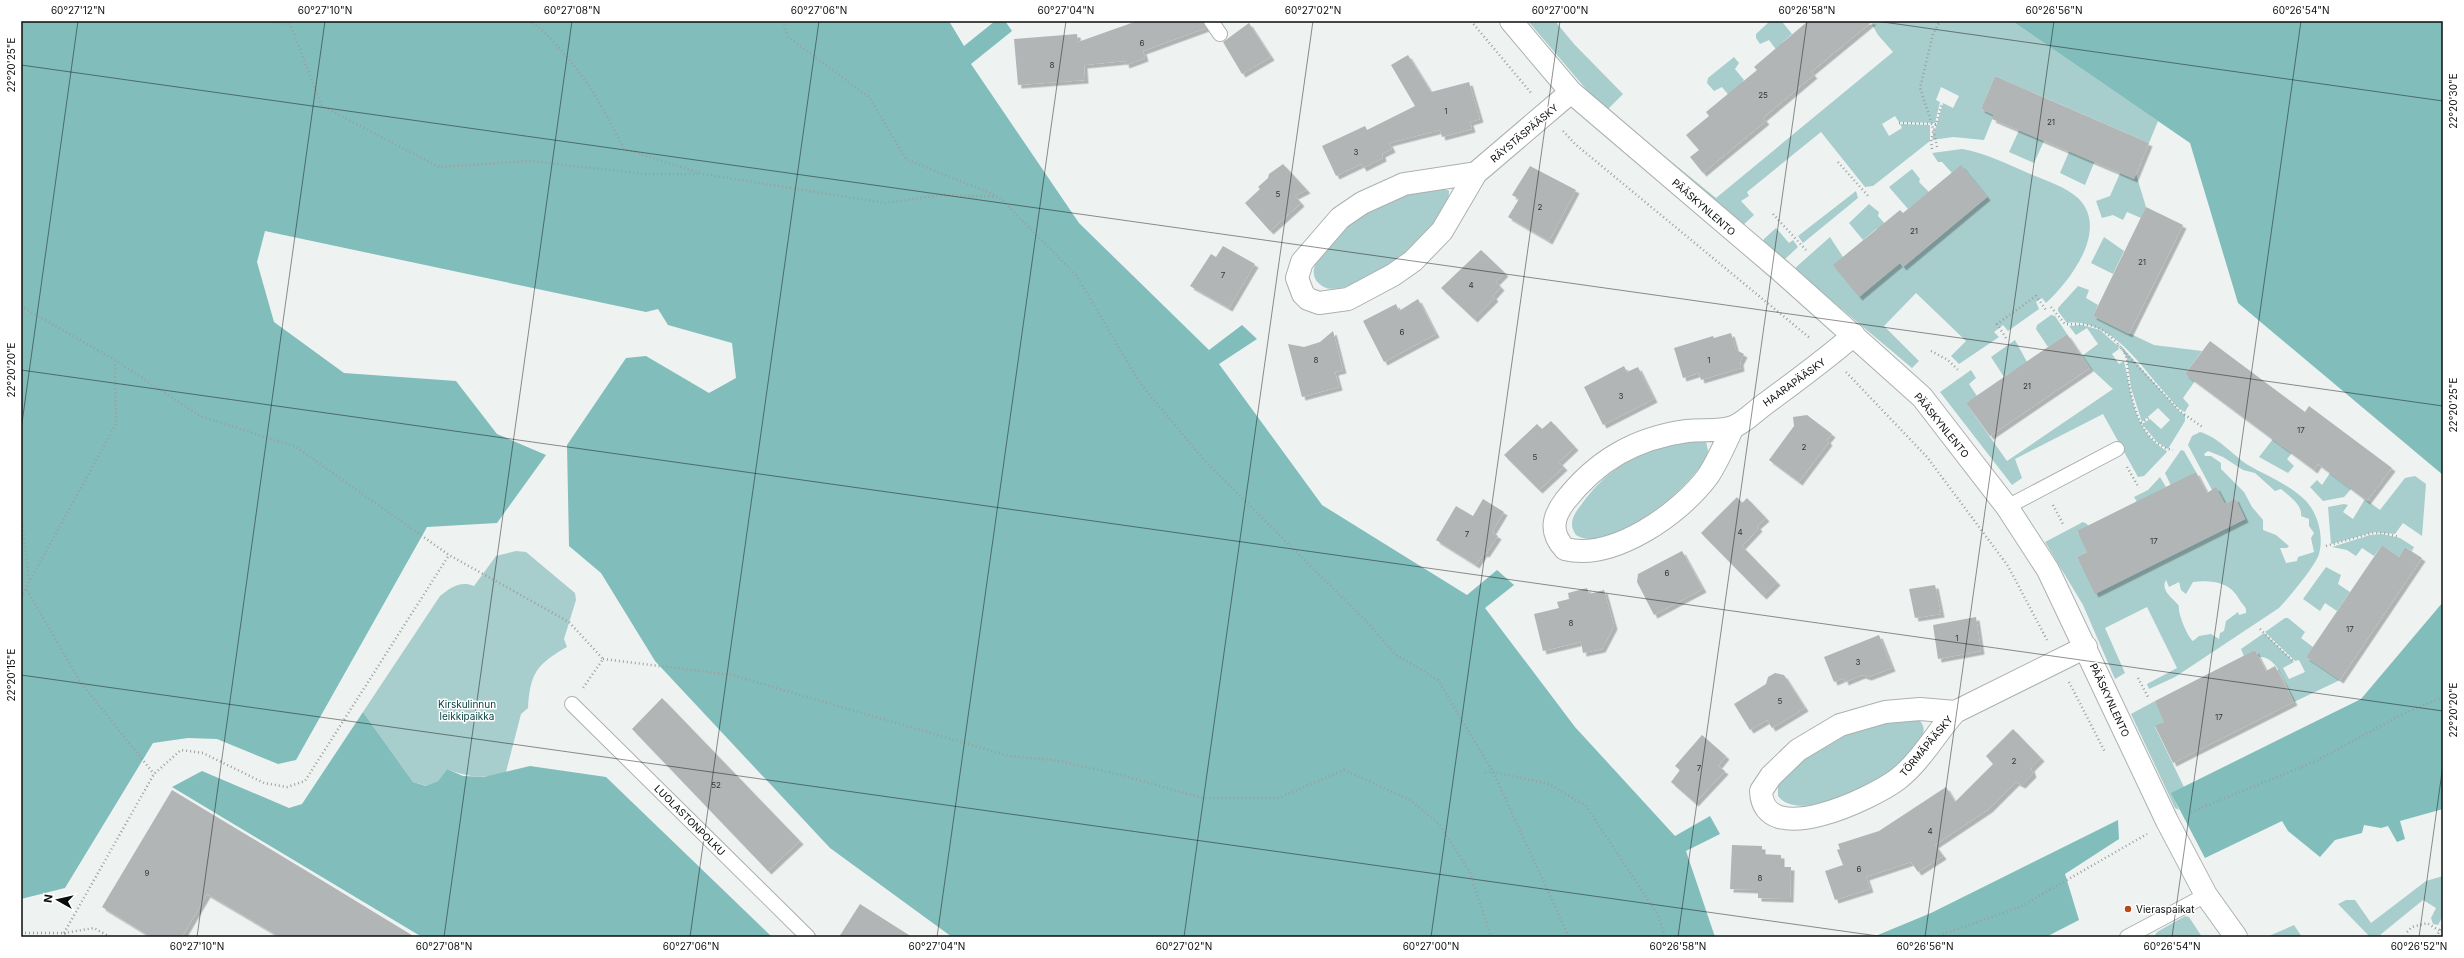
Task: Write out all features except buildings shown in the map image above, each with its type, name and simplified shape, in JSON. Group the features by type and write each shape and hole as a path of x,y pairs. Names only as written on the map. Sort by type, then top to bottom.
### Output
{"street":[{"name":"PÄÄSKYNLENTO","path":"1511,21 1571,92 1854,335 1922,397 2007,507 2048,570 2086,647 2167,821 2206,894 2236,937"},
{"name":"RÄYSTÄSPÄÄSKY","path":"1476,173 1404,184 1362,203 1330,229 1302,262 1297,278 1303,294 1308,299 1319,303 1348,299 1394,275 1418,257 1442,231 1476,173 1571,92"},
{"name":"HAARAPÄÄSKY","path":"1733,427 1831,355 1854,335"},
{"path":"1733,427 1721,455 1707,477 1682,503 1652,527 1619,543 1587,551 1565,549 1556,540 1553,527 1555,516 1561,506 1587,475 1614,456 1642,440 1687,431 1733,427"},
{"name":"TÖRMÄPÄÄSKY","path":"1955,712 1920,709 1885,712 1840,725 1798,750 1771,776 1761,791 1764,806 1773,816 1789,820 1818,815 1848,807 1867,798 1899,778 1955,712 2086,647"}],"lane":[{"path":"1211,21 1220,34"},
{"path":"2007,507 2117,449"},
{"name":"LUOLASTONPOLKU","path":"572,704 808,937"},
{"path":"2127,937 2206,894"}],"path":[{"path":"261,21 290,24 322,106 439,167 530,161 646,174 703,174"},
{"path":"529,21 538,26 575,64 598,98 624,150 703,174 885,203 942,195 999,197"},
{"path":"783,21 788,37 869,97 906,159 999,197 1076,275 1140,383 1204,460 1368,623 1395,654 1438,680 1494,772 1569,937"},
{"path":"1471,21 1575,144 1831,355 1927,457 2008,566 2108,758"},
{"path":"1937,147 1932,124 1920,88 1933,34 1940,21"},
{"path":"1932,149 1934,132 1942,103"},
{"path":"1899,123 1936,124"},
{"path":"1838,162 1868,197"},
{"path":"1773,214 1806,250"},
{"path":"2006,338 1997,324 2036,296 2046,310"},
{"path":"21,306 115,360 200,416 296,447 449,555 569,622 603,659 732,675 1009,756 1054,760 1121,775 1202,798 1278,798 1344,770 1410,800 1439,824 1470,872 1491,937"},
{"path":"2051,306 2065,324 2087,324 2098,328 2108,334 2118,345 2127,359 2129,383 2141,423 2157,444 2173,450"},
{"path":"2118,345 2121,346 2181,412 2204,428"},
{"path":"1931,351 1948,360 1959,372"},
{"path":"21,597 27,590 29,580 116,424 115,360"},
{"path":"2141,423 2150,418"},
{"path":"21,515 29,580"},
{"path":"2326,546 2372,533 2383,533 2399,537"},
{"path":"64,933 154,774 181,750 203,753 264,783 287,787 305,781 449,555"},
{"path":"27,590 81,683 154,774"},
{"path":"2260,629 2294,662"},
{"path":"572,704 603,659"},
{"path":"2138,678 2148,697"},
{"path":"1935,937 2020,908 2167,821 2314,762 2403,714 2443,697"},
{"path":"1485,773 1494,772 1549,784 1586,806 1658,915 1665,937"},
{"path":"2143,828 2147,834"},
{"path":"2407,932 2412,927 2427,923 2440,931"},
{"path":"2436,937 2443,926"},
{"path":"21,933 64,933 94,928 110,937"},
{"path":"64,933 70,937"}],"green space":[{"path":"1528,21 1555,21 1574,44 1623,94 1608,109 1591,95"},
{"path":"1770,21 1785,21 1783,23 1792,34 1783,42 1778,52 1769,40 1760,44 1756,38 1756,34"},
{"path":"1870,21 2012,21 2158,121 2149,143 1995,76 1981,109 1994,115 1984,140 1953,137 1932,140 1943,103 1953,108 1959,96 1941,87 1936,100 1940,102 1935,123 1899,122 1895,116 1882,124 1889,136 1902,128 1900,124 1930,125 1930,141 1873,186 1865,187 1821,132 1747,192 1749,196 1741,201 1754,215 1742,226 1651,150 1652,146 1716,198 1893,52 1878,35"},
{"path":"1734,57 1739,63 1735,69 1744,80 1731,98 1722,87 1714,91 1707,83 1708,78"},
{"path":"2021,126 2044,141 2034,163 2009,152"},
{"path":"2071,147 2096,158 2085,185 2060,173"},
{"path":"1962,149 1996,159 2054,184 2073,194 2078,198 2087,211 2090,224 2088,239 2083,254 2066,282 2046,303 2042,298 2036,302 2039,309 2008,331 2003,325 1994,332 1999,337 1959,364 1951,356 1966,341 1916,293 1884,326 1919,361 1912,368 1794,269 1830,237 1843,257 1900,263 1903,267 1987,197 1961,166 1952,173 1942,162 1938,162 1932,153"},
{"path":"1912,169 1920,179 1919,182 1929,192 1908,209 1889,187"},
{"path":"2122,169 2136,174 2146,207 2141,218 2127,212 2123,220 2113,215 2102,218 2096,201 2110,196"},
{"path":"1445,189 1449,191 1448,197 1439,218 1422,241 1404,256 1375,274 1346,287 1333,289 1324,287 1315,279 1314,269 1318,258 1337,236 1359,218 1380,206 1408,194"},
{"path":"1856,191 1858,198 1803,243 1798,236"},
{"path":"1869,204 1879,212 1878,216 1887,226 1876,229 1863,240 1849,223"},
{"path":"1776,228 1789,243 1793,240 1798,247 1784,260 1762,243 1764,239"},
{"path":"2104,237 2124,251 2113,274 2091,263"},
{"path":"2078,286 2089,290 2086,298 2098,305 2093,316 2154,345 2202,351 2185,374 2195,381 2183,398 2189,405 2185,412 2174,404 2134,357 2110,335 2097,328 2082,323 2067,323 2058,311 2058,308"},
{"path":"2051,315 2055,316 2067,334 2048,347 2036,329 2037,325"},
{"path":"2082,325 2100,330 2118,346 2119,349 2112,354 2119,364 2124,361 2132,399 2141,423 2147,434 2167,451 2144,476 2138,477 2103,414 2015,459 2022,478 2012,485 1940,392 1971,370 1976,378 1969,384 1977,396 1966,403 2007,461 2113,389 2090,368 2082,356 2098,344 2087,328 2076,335 2069,326"},
{"path":"2015,340 2027,362 2004,377 1991,357"},
{"path":"2121,346 2181,413 2185,414 2185,421 2168,449 2157,442 2142,424 2150,419 2161,429 2170,420 2158,408 2142,422 2131,388 2127,359"},
{"path":"2200,432 2207,434 2248,465 2299,494 2310,505 2319,525 2321,540 2319,554 2313,566 2279,608 2175,677 2149,689 2147,684 2177,668 2147,607 2105,628 2125,673 2115,679 2083,605 2045,542 2083,522 2087,524 2088,526 2077,532 2089,551 2077,557 2096,593 2245,519 2235,498 2225,504 2212,490 2188,445 2192,436","holes":["2208,451 2223,457 2243,470 2255,473 2275,491 2281,489 2298,504 2301,516 2309,519 2309,526 2314,533 2311,538 2314,552 2298,557 2297,561 2286,563 2280,548 2287,548 2289,546 2276,535 2263,530 2263,520 2252,507 2244,492 2221,469 2221,463 2211,456 2205,456 2204,454","2166,580 2169,587 2179,582 2181,590 2186,594 2193,582 2207,581 2219,583 2231,589 2235,593 2245,607 2246,613 2239,615 2238,612 2226,621 2224,631 2220,633 2219,639 2211,634 2199,636 2193,641 2183,625 2179,606 2166,591"]},
{"path":"1678,439 1706,441 1708,451 1701,465 1671,498 1651,514 1629,527 1609,536 1590,539 1576,535 1572,527 1572,520 1578,509 1591,492 1602,481 1612,472 1636,457"},
{"path":"2273,439 2283,447 2296,448 2287,459 2294,466 2288,473 2259,457"},
{"path":"2181,450 2184,451 2196,472 2185,478 2180,505 2165,473"},
{"path":"2330,473 2351,489 2344,497 2323,501 2310,487 2317,480 2322,485"},
{"path":"2415,476 2426,484 2422,536 2403,523 2395,534 2374,532 2331,544 2328,507 2344,504 2348,505 2343,512 2353,519 2365,499 2380,510 2405,478"},
{"path":"2160,477 2166,487 2137,502 2134,497 2148,490"},
{"path":"2382,534 2400,538 2414,547 2412,551 2405,547 2399,557 2382,545 2374,556 2362,548 2356,556 2347,550 2332,547 2370,535"},
{"name":"Kirskulinnun leikkipaikka","path":"516,551 526,552 575,593 576,600 564,639 567,647 542,665 533,678 528,708 521,714 506,772 484,777 469,776 447,769 438,781 427,786 413,782 363,712 440,596 451,588 460,584 469,584 474,586 496,556"},
{"path":"2326,567 2341,575 2338,584 2350,592 2337,611 2325,603 2320,611 2303,599"},
{"path":"2285,618 2288,618 2305,632 2301,638 2313,647 2306,657 2340,680 2294,702 2281,674 2272,661 2259,657 2255,650 2244,656 2241,649 2264,633 2294,662 2283,668 2289,679 2305,672 2299,660 2295,661 2265,632"},
{"path":"2155,701 2166,721 2155,727 2184,787 2172,793 2179,810 2175,808 2131,714"},
{"path":"1919,720 1923,733 1915,749 1896,766 1872,783 1844,796 1817,804 1794,805 1778,796 1778,783 1794,765 1836,738 1874,723"},
{"path":"2443,876 2443,916 2438,925 2433,924 2431,918 2436,908 2423,900 2380,935 2382,937 2370,937 2338,904 2346,900 2355,900 2371,923 2426,881"},
{"path":"2185,916 2189,917 2202,937 2154,937 2157,932"},
{"path":"2294,925 2302,937 2269,937 2269,936"}],"shaded area":[{"path":"21,21 949,21 964,46 995,21 1005,21 1012,31 971,64 1079,223 1209,350 1242,325 1257,339 1219,364 1322,505 1467,595 1497,570 1514,585 1485,608 1575,727 1675,836 1710,816 1720,834 1686,851 1715,937 952,937 830,848 655,661 601,573 569,546 567,445 626,358 646,356 709,393 736,378 732,343 668,325 658,309 646,312 265,231 257,262 274,322 344,373 456,381 497,434 546,455 497,523 427,527 296,760 278,764 217,739 188,738 153,743 65,888 21,899"},
{"path":"2012,21 2443,21 2443,475 2238,303 2190,143"},
{"path":"2443,602 2443,809 2400,821 2405,839 2397,842 2388,826 2381,828 2364,825 2362,833 2335,840 2320,857 2288,831 2282,821 2205,858 2171,793 2361,699"},
{"path":"363,712 413,782 426,786 438,781 447,769 463,776 484,777 530,766 606,777 772,937 422,937 172,787 202,771 289,808 302,804"},
{"path":"2118,820 2119,839 2065,874 2079,920 2046,937 1873,937 1931,913"}],"place":[{"name":"Vieraspaikat","path":"2128,909"}]}
